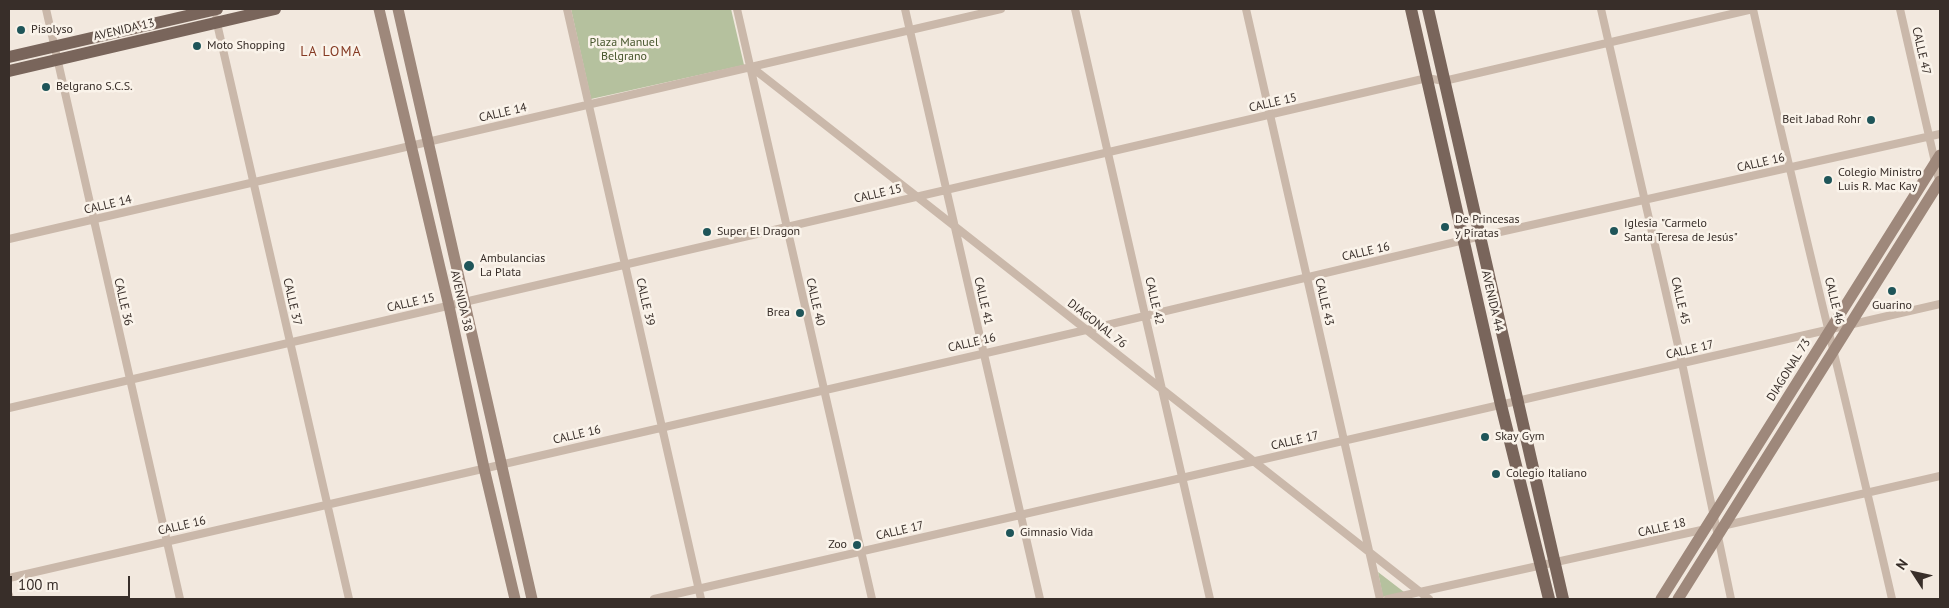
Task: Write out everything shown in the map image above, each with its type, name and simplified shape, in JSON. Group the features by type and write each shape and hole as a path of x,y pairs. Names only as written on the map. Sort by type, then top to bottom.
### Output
{"main road":[{"name":"AVENIDA 13","path":"9,57 215,9"},
{"name":"AVENIDA 13","path":"9,71 275,9"},
{"name":"AVENIDA 38","path":"379,9 515,599"},
{"name":"AVENIDA 38","path":"398,9 532,599"},
{"name":"AVENIDA 44","path":"1411,9 1501,405 1549,599"},
{"name":"AVENIDA 44","path":"1428,9 1563,599"},
{"name":"DIAGONAL 73","path":"1678,599 1715,527 1830,331 1938,159"},
{"name":"DIAGONAL 73","path":"1661,599 1715,527 1834,350 1940,183"}],"street":[{"name":"CALLE 36","path":"46,9 180,599"},
{"name":"CALLE 37","path":"215,9 349,599"},
{"name":"CALLE 39","path":"567,9 701,599"},
{"name":"CALLE 40","path":"738,9 872,599"},
{"name":"CALLE 41","path":"905,9 1040,599"},
{"name":"CALLE 14","path":"9,239 1001,9"},
{"name":"CALLE 42","path":"1075,9 1210,599"},
{"name":"CALLE 43","path":"1246,9 1380,599"},
{"name":"CALLE 45","path":"1601,9 1682,363 1731,599"},
{"name":"CALLE 15","path":"9,408 1427,78 1444,80 1753,9"},
{"name":"CALLE 46","path":"1753,9 1788,168 1830,331 1892,599"},
{"name":"CALLE 47","path":"1900,9 1929,137 1938,159 1940,183"},
{"name":"DIAGONAL 76","path":"750,66 1162,389 1252,462 1369,550 1429,599"},
{"name":"CALLE 16","path":"9,578 983,352 1086,330 1145,314 1464,240 1940,134"},
{"name":"CALLE 17","path":"654,599 1682,363 1830,331 1940,304"},
{"name":"CALLE 18","path":"1388,599 1554,564 1940,476"},
{"path":"9,595 10,599"}],"green space":[{"name":"Plaza Manuel Belgrano","path":"571,9 731,9 744,65 591,99"},
{"path":"1378,572 1404,592 1383,597"}],"place":[{"name":"Pisolyso","path":"21,30"},
{"name":"Moto Shopping","path":"197,46"},
{"name":"Belgrano S.C.S.","path":"46,87"},
{"name":"Beit Jabad Rohr","path":"1871,120"},
{"name":"Colegio Ministro Luis R. Mac Kay","path":"1828,180"},
{"name":"De Princesas y Piratas","path":"1445,227"},
{"name":"Iglesia \"Carmelo Santa Teresa de Jesús\"","path":"1614,231"},
{"name":"Super El Dragon","path":"707,232"},
{"name":"Ambulancias La Plata","path":"469,266"},
{"name":"Guarino","path":"1892,291"},
{"name":"Brea","path":"800,313"},
{"name":"Skay Gym","path":"1485,437"},
{"name":"Colegio Italiano","path":"1496,474"},
{"name":"Gimnasio Vida","path":"1010,533"},
{"name":"Zoo","path":"857,545"}],"district":[{"name":"LA LOMA","path":"331,52"}]}
